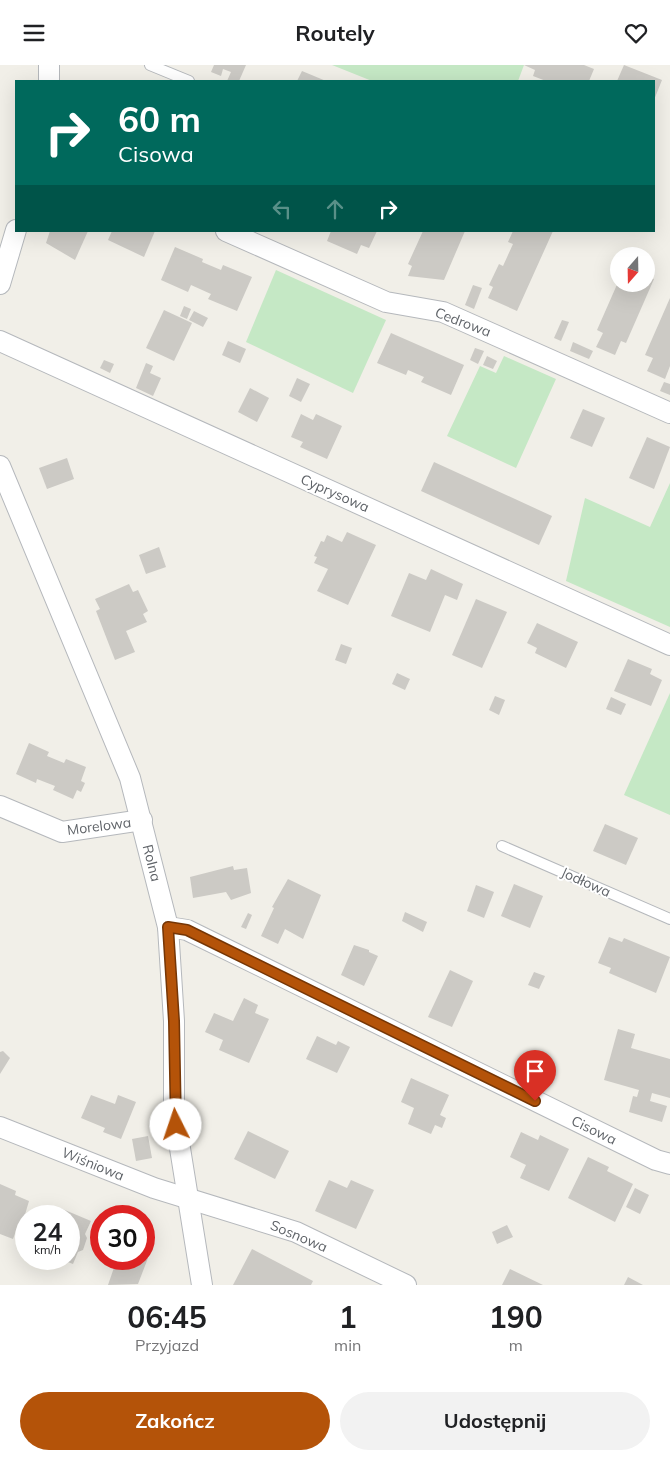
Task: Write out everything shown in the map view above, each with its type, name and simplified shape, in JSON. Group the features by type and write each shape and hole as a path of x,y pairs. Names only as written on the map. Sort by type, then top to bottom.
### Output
{"street":[{"path":"49,65 49,80"},
{"name":"Cedrowa","path":"229,232 386,302 444,312 670,413"},
{"path":"0,284 10,235"},
{"name":"Cyprysowa","path":"0,341 670,645"},
{"name":"Rolna","path":"0,465 130,779 142,821 168,927 174,1021 174,1111 202,1285"},
{"name":"Morelowa","path":"0,806 62,832 142,821"},
{"name":"Cisowa","path":"168,927 187,930 656,1160 670,1164"},
{"name":"Wiśniowa","path":"0,1127 154,1188 188,1197"},
{"name":"Sosnowa","path":"188,1197 296,1232 406,1285"}],"lane":[{"path":"150,65 188,80"},
{"name":"Jodłowa","path":"502,846 670,919"}],"green space":[{"path":"332,65 524,65 518,80 370,80"},
{"path":"276,270 386,320 353,393 246,342"},
{"path":"504,356 556,379 516,468 447,436 480,366 496,373"},
{"path":"670,483 670,627 566,581 585,498 650,527"},
{"path":"670,693 670,815 624,795"}],"building":[{"path":"214,65 246,65 239,80 227,80 231,72 223,69 221,76 211,72"},
{"path":"524,65 584,65 594,69 589,80 543,80 533,76 535,70"},
{"path":"624,65 662,80 655,98 655,80 617,80"},
{"path":"302,71 324,80 298,80"},
{"path":"50,232 88,232 75,260 46,243"},
{"path":"112,232 155,232 144,257 108,240"},
{"path":"331,232 377,232 369,248 361,245 357,254 327,241"},
{"path":"423,232 465,232 444,280 408,276 412,266 408,264"},
{"path":"513,232 553,232 517,311 488,298 493,287 489,285 499,264 503,266 513,244 508,242"},
{"path":"175,247 203,259 202,262 221,270 223,265 252,277 237,311 208,299 211,294 191,285 188,292 161,280"},
{"path":"473,285 482,288 474,309 465,305"},
{"path":"613,293 648,293 626,343 621,341 615,355 596,347 603,333 597,330"},
{"path":"670,298 670,366 665,379 647,371 653,358 645,355"},
{"path":"184,306 191,309 187,319 180,316"},
{"path":"164,310 192,323 174,361 146,348"},
{"path":"194,311 208,318 203,327 189,320"},
{"path":"562,320 569,322 561,341 554,338"},
{"path":"391,333 464,365 451,395 421,382 424,377 408,370 406,375 377,363"},
{"path":"228,341 246,349 240,363 222,355"},
{"path":"573,342 593,351 589,359 570,351"},
{"path":"475,348 484,351 478,364 470,360"},
{"path":"487,356 497,361 493,369 483,365"},
{"path":"104,360 114,364 110,373 100,368"},
{"path":"146,363 153,366 150,373 161,378 153,396 136,388"},
{"path":"297,378 310,384 301,402 289,396"},
{"path":"664,382 670,384 670,395 660,391"},
{"path":"250,388 269,398 257,422 238,412"},
{"path":"583,409 605,418 592,447 570,438"},
{"path":"301,414 313,420 316,414 342,426 327,459 300,447 303,442 291,437"},
{"path":"647,437 670,447 654,489 629,478"},
{"path":"67,458 74,479 47,489 39,468"},
{"path":"434,462 552,516 539,545 421,491"},
{"path":"347,532 376,545 348,605 317,591 328,569 314,563 317,557 314,556 321,541 324,542 327,535 342,542"},
{"path":"159,547 166,567 146,574 139,555"},
{"path":"431,569 463,584 457,600 445,595 430,632 391,616 409,573 426,580"},
{"path":"129,584 133,592 138,590 148,611 143,614 147,622 126,631 135,652 115,660 96,611 100,609 95,599"},
{"path":"476,599 507,612 482,668 452,655"},
{"path":"537,623 578,642 566,668 535,653 537,648 527,643"},
{"path":"341,644 352,648 346,664 335,660"},
{"path":"628,659 652,669 650,674 662,680 651,706 614,691"},
{"path":"397,673 410,679 405,690 392,684"},
{"path":"495,696 505,700 499,715 489,710"},
{"path":"611,697 626,704 621,715 606,709"},
{"path":"29,743 49,752 47,756 64,763 66,759 86,767 81,781 85,783 81,792 77,790 73,799 53,790 55,786 37,779 36,783 16,774"},
{"path":"605,824 638,838 626,865 593,851"},
{"path":"233,866 234,870 247,868 251,893 231,900 226,892 193,898 190,877"},
{"path":"288,879 321,895 303,939 285,929 278,944 261,936 274,908 272,907"},
{"path":"514,884 543,896 530,928 501,916"},
{"path":"476,885 494,892 484,918 467,911"},
{"path":"405,912 427,922 423,932 402,921"},
{"path":"248,913 252,915 246,929 241,927"},
{"path":"609,937 622,942 624,938 670,957 656,993 609,973 611,968 598,963"},
{"path":"354,945 369,950 369,952 378,956 364,986 341,975"},
{"path":"450,970 473,981 452,1027 428,1017"},
{"path":"534,972 545,976 539,989 528,985"},
{"path":"244,998 258,1005 255,1013 269,1019 249,1063 219,1050 223,1040 205,1032 214,1013 233,1021"},
{"path":"618,1029 635,1034 631,1048 670,1059 670,1098 652,1093 650,1101 667,1106 662,1122 629,1112 633,1096 637,1097 639,1090 604,1080"},
{"path":"317,1036 336,1045 338,1041 350,1047 337,1073 306,1059"},
{"path":"3,1051 10,1058 0,1074 0,1052"},
{"path":"411,1078 449,1095 440,1115 446,1118 442,1128 435,1125 431,1134 408,1124 414,1108 401,1102"},
{"path":"91,1095 115,1104 118,1095 136,1102 121,1139 103,1132 105,1128 81,1118"},
{"path":"248,1131 289,1151 275,1179 234,1159"},
{"path":"521,1132 538,1140 540,1135 569,1149 549,1191 520,1178 526,1165 510,1157"},
{"path":"148,1136 152,1158 136,1161 132,1139"},
{"path":"588,1157 609,1167 607,1171 633,1184 615,1222 568,1198"},
{"path":"329,1180 347,1188 351,1180 374,1190 356,1229 315,1211"},
{"path":"0,1184 16,1191 15,1195 29,1201 28,1205 15,1205 15,1234 13,1239 0,1234"},
{"path":"635,1188 649,1195 640,1214 626,1207"},
{"path":"80,1216 90,1221 85,1234 87,1238 83,1250 80,1251"},
{"path":"507,1225 513,1237 497,1244 492,1232"},
{"path":"252,1249 313,1281 311,1285 233,1285"},
{"path":"510,1269 543,1285 502,1285"},
{"path":"113,1270 143,1270 138,1284 108,1285"},
{"path":"628,1277 643,1285 624,1285"}],"route":[{"path":"176,1125 174,1111 174,1021 168,927 187,930 535,1101"}]}
